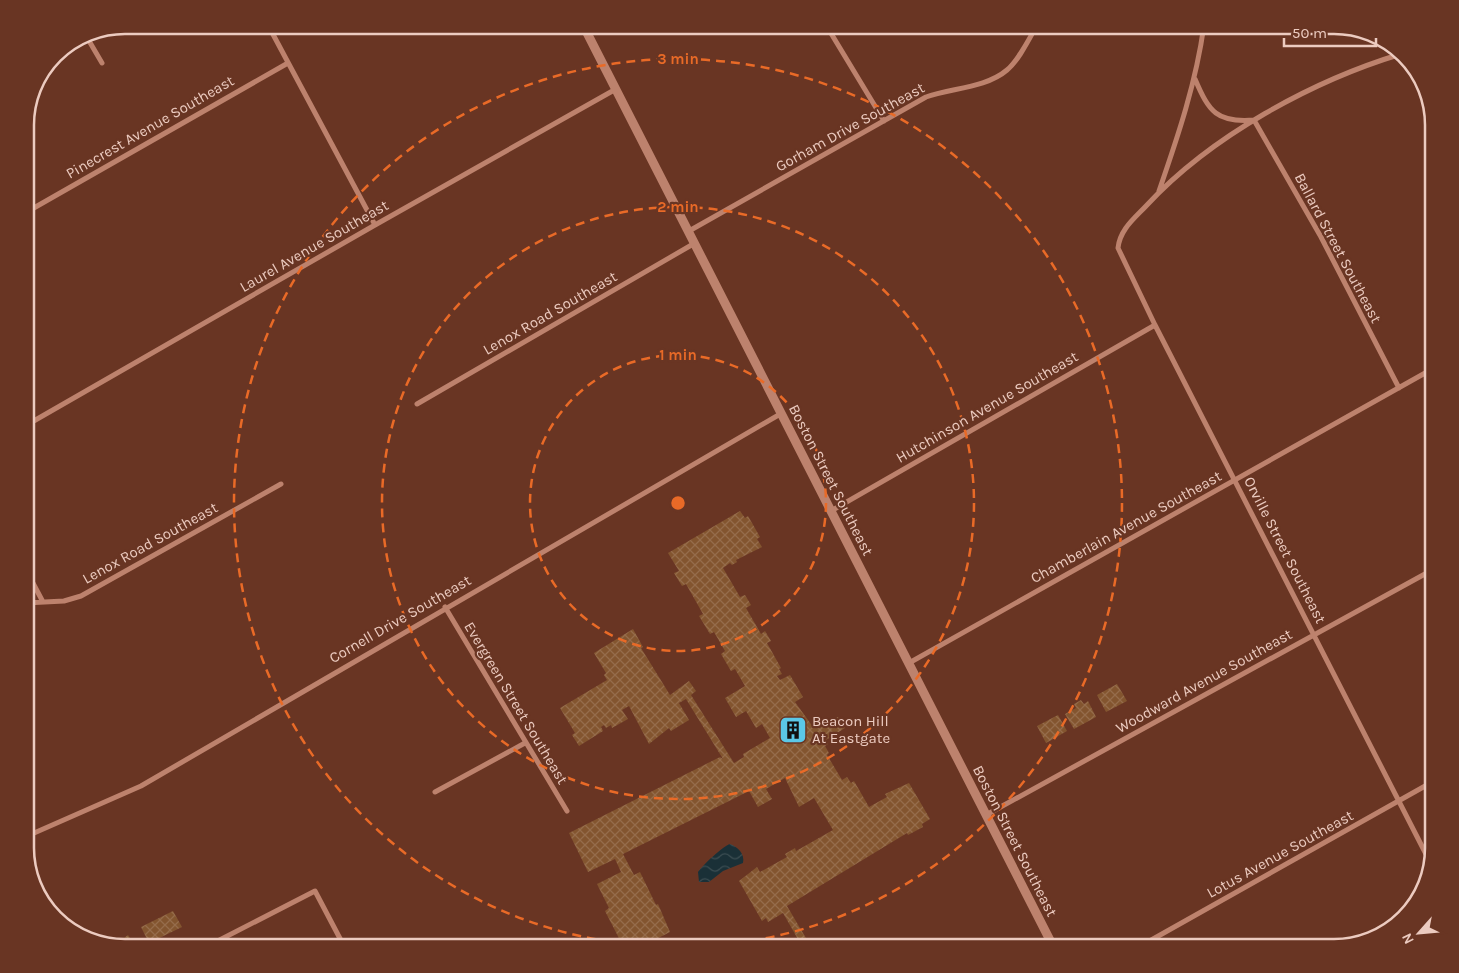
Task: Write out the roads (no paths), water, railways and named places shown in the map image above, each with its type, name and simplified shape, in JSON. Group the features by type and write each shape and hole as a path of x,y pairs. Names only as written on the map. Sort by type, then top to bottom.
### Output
{"street":[{"path":"273,34 374,225"},
{"name":"Boston Street Southeast","path":"588,34 1049,939"},
{"path":"831,34 884,121"},
{"name":"Gorham Drive Southeast","path":"689,231 926,97 988,80 1007,70 1031,34"},
{"path":"1159,192 1195,79 1202,34"},
{"path":"89,41 102,63"},
{"path":"1159,192 1228,137 1254,120 1300,94 1334,78 1367,64 1394,56"},
{"name":"Pinecrest Avenue Southeast","path":"34,208 288,63"},
{"path":"1195,79 1208,106 1221,118 1236,122 1254,120"},
{"name":"Laurel Avenue Southeast","path":"34,421 374,225 616,89"},
{"name":"Ballard Street Southeast","path":"1254,120 1321,237 1399,388"},
{"name":"Orville Street Southeast","path":"1159,192 1123,232 1118,248 1155,325 1425,852"},
{"name":"Lenox Road Southeast","path":"417,404 695,243"},
{"name":"Hutchinson Avenue Southeast","path":"831,511 1155,325"},
{"name":"Chamberlain Avenue Southeast","path":"909,663 1425,373"},
{"name":"Cornell Drive Southeast","path":"34,832 140,786 445,607 782,413"},
{"name":"Lenox Road Southeast","path":"34,602 64,601 81,596 281,484"},
{"name":"Woodward Avenue Southeast","path":"986,815 1425,574"},
{"path":"34,585 43,602"},
{"name":"Evergreen Street Southeast","path":"445,607 567,811"},
{"path":"435,792 525,743"},
{"name":"Lotus Avenue Southeast","path":"1154,939 1425,786"},
{"path":"222,939 315,891 340,939"}],"water":[{"path":"730,844 740,851 743,863 723,871 709,882 699,882 698,872 718,852"}],"place":[{"name":"Beacon Hill At Eastgate","path":"793,730"}]}
